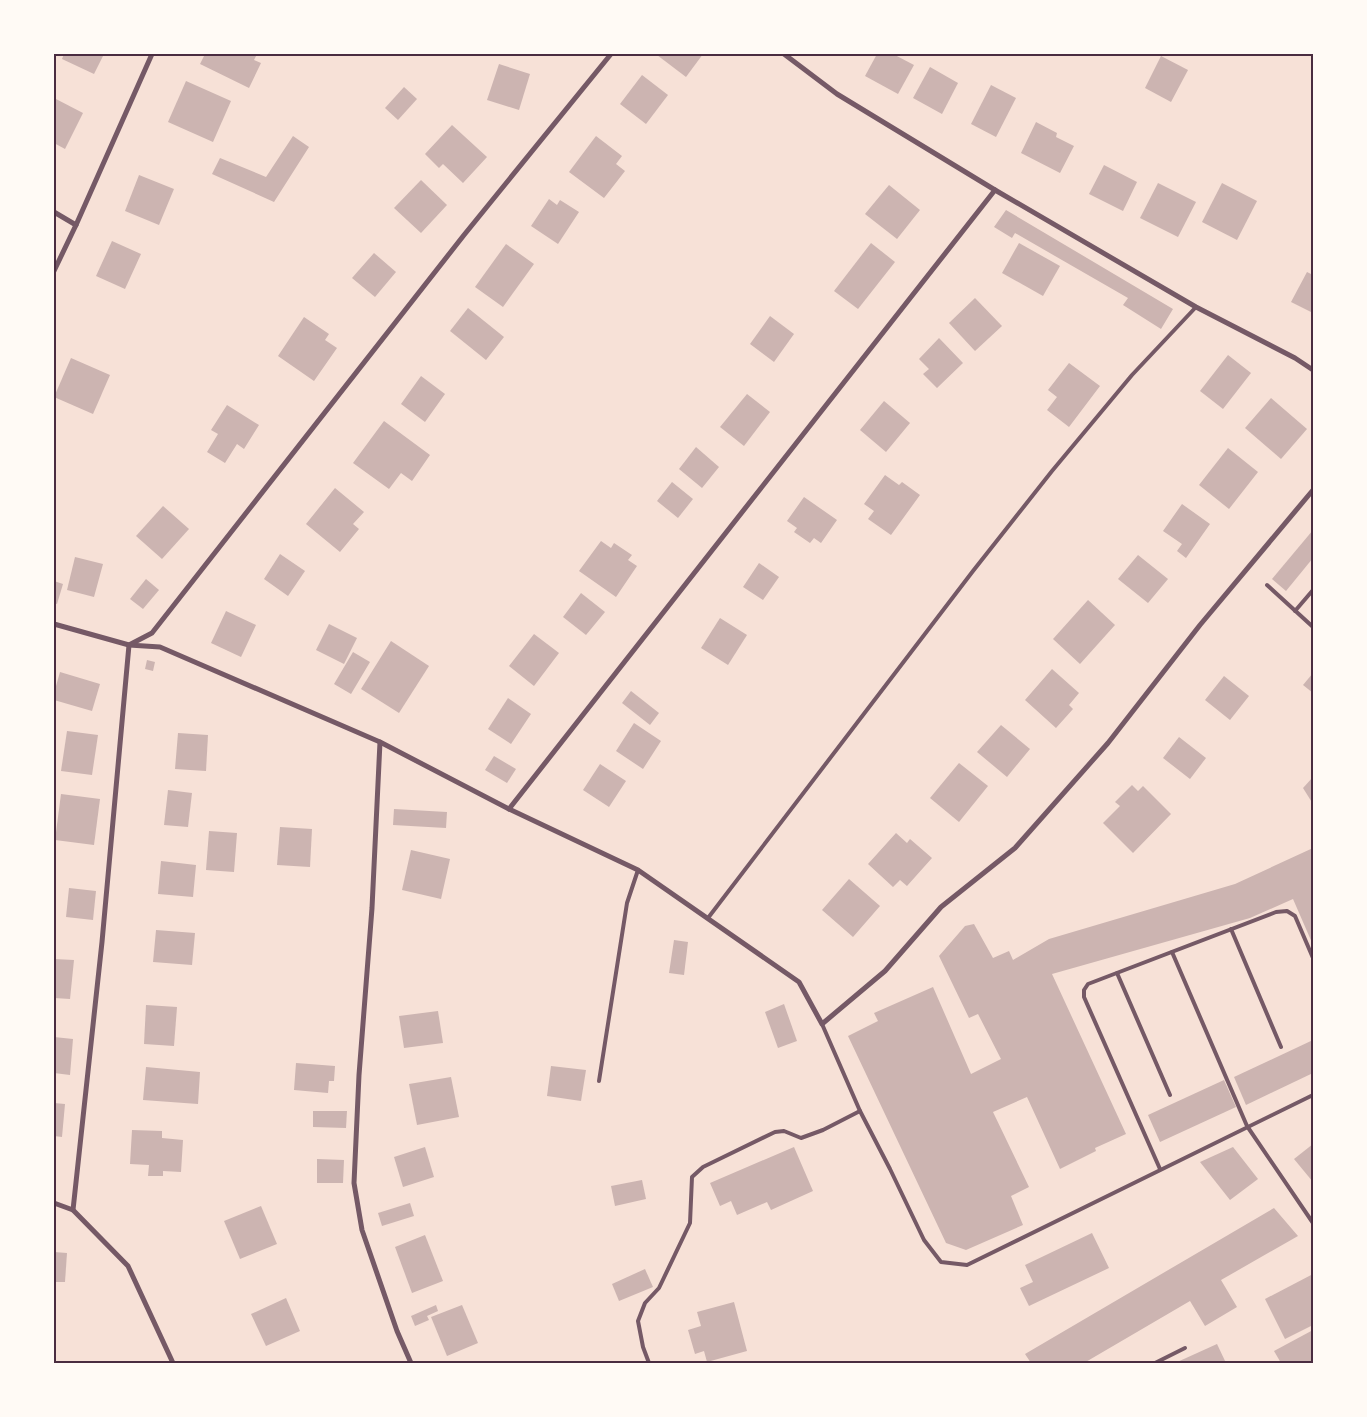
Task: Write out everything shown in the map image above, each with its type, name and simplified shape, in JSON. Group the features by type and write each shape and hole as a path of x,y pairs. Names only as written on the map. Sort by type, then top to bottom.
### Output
{"street":[{"path":"54,271 152,54"},
{"path":"129,644 152,633 464,235 611,54"},
{"path":"784,54 837,94 995,190 1196,307 1295,358 1313,370"},
{"path":"509,809 995,190"},
{"path":"54,212 76,224"},
{"path":"54,624 129,644 160,647 380,742 509,809 638,870 799,982 822,1024 886,971 941,907 1015,848 1108,743 1200,625 1313,490"},
{"path":"73,1210 102,942 129,644"},
{"path":"380,742 372,908 359,1075 354,1183 362,1230 397,1331 411,1363"},
{"path":"54,1203 73,1210 128,1266 173,1363"}],"lane":[{"path":"708,918 1052,471 1132,375 1196,307"},
{"path":"1267,585 1313,627"},
{"path":"1295,611 1313,590"},
{"path":"599,1081 627,903 638,870"},
{"path":"1160,1169 1084,997 1084,990 1088,984 1276,912 1287,911 1295,916 1313,958"},
{"path":"1231,929 1281,1046"},
{"path":"1172,952 1247,1126 1313,1223"},
{"path":"1117,973 1170,1095"},
{"path":"822,1024 860,1111 924,1240 941,1262 967,1264 1313,1095"},
{"path":"649,1363 643,1347 638,1321 645,1303 659,1288 690,1223 692,1177 703,1167 775,1132 784,1131 801,1138 823,1130 860,1111"},
{"path":"1155,1363 1185,1348"}],"building":[{"path":"64,54 104,54 94,74 62,59"},
{"path":"205,54 257,54 254,60 261,63 249,88 200,64"},
{"path":"703,54 686,77 657,55"},
{"path":"877,54 893,54 914,65 898,94 865,76"},
{"path":"1161,56 1188,70 1171,102 1145,88"},
{"path":"499,64 530,74 519,110 487,100"},
{"path":"930,67 958,83 942,114 913,98"},
{"path":"642,75 668,95 646,124 620,104"},
{"path":"186,81 231,101 213,142 168,122"},
{"path":"991,85 1016,98 996,137 971,124"},
{"path":"404,87 417,99 398,120 385,108"},
{"path":"54,98 83,113 65,149 54,143"},
{"path":"1036,122 1057,133 1056,137 1074,146 1060,173 1021,153"},
{"path":"452,125 487,157 463,183 443,164 439,168 425,154"},
{"path":"293,136 309,147 274,202 212,174 220,158 266,177"},
{"path":"596,136 622,156 616,164 625,171 604,198 569,172"},
{"path":"1104,165 1137,182 1123,211 1089,194"},
{"path":"139,175 174,189 159,225 125,211"},
{"path":"421,180 447,205 421,233 394,208"},
{"path":"1158,183 1196,202 1178,237 1140,218"},
{"path":"1222,183 1257,201 1237,240 1202,222"},
{"path":"889,185 920,210 897,239 865,214"},
{"path":"549,199 557,205 560,200 579,212 558,244 531,226"},
{"path":"1006,210 1173,309 1161,329 1123,305 1128,298 1015,233 1012,238 994,227"},
{"path":"112,241 141,254 125,289 96,276"},
{"path":"871,243 895,262 858,309 834,291"},
{"path":"1019,243 1060,266 1043,296 1002,273"},
{"path":"506,244 534,264 503,307 475,287"},
{"path":"374,253 396,272 375,297 352,278"},
{"path":"1307,272 1313,275 1313,313 1291,302"},
{"path":"975,298 1002,326 975,351 949,323"},
{"path":"468,308 504,337 486,360 450,331"},
{"path":"770,316 794,334 774,362 750,344"},
{"path":"304,317 329,334 325,340 337,348 314,381 278,356"},
{"path":"939,338 963,363 937,388 923,374 929,369 919,359"},
{"path":"1228,355 1251,373 1223,409 1200,391"},
{"path":"71,358 110,375 93,414 54,397"},
{"path":"1069,363 1100,386 1069,427 1047,410 1057,397 1048,390"},
{"path":"421,376 445,394 425,422 401,404"},
{"path":"747,394 770,412 744,446 720,427"},
{"path":"1271,398 1307,429 1281,459 1245,428"},
{"path":"884,401 910,423 886,452 860,430"},
{"path":"227,405 259,425 244,449 237,444 225,463 207,452 218,434 211,430"},
{"path":"384,421 430,455 412,481 401,473 389,489 353,463"},
{"path":"696,447 719,467 702,488 679,469"},
{"path":"1228,448 1258,472 1229,509 1199,485"},
{"path":"885,475 899,485 902,482 920,495 891,535 868,519 874,511 864,504"},
{"path":"672,482 693,499 678,518 657,501"},
{"path":"335,488 364,512 353,524 359,529 340,552 306,524"},
{"path":"804,497 837,520 821,543 814,538 810,543 794,532 797,528 787,521"},
{"path":"1182,504 1210,524 1186,558 1177,551 1182,544 1163,531"},
{"path":"163,506 189,529 162,559 136,536"},
{"path":"1313,530 1313,558 1286,591 1272,579"},
{"path":"601,541 611,548 614,543 632,555 628,560 637,566 616,597 579,571"},
{"path":"280,554 305,571 288,596 264,579"},
{"path":"1138,555 1168,579 1148,603 1118,579"},
{"path":"75,557 103,564 94,597 67,590"},
{"path":"759,563 779,577 763,600 743,587"},
{"path":"146,579 159,590 143,609 130,599"},
{"path":"54,581 63,584 57,604 54,603"},
{"path":"581,593 605,612 586,635 563,617"},
{"path":"1088,600 1115,625 1080,664 1053,639"},
{"path":"226,611 256,625 241,657 211,643"},
{"path":"720,618 747,635 728,665 701,648"},
{"path":"329,624 357,638 344,664 316,650"},
{"path":"534,634 559,653 534,686 509,666"},
{"path":"391,641 429,666 399,713 361,689"},
{"path":"353,652 370,662 351,694 334,684"},
{"path":"147,660 155,662 153,671 145,669"},
{"path":"1052,669 1079,693 1069,705 1073,709 1056,728 1025,700"},
{"path":"60,672 100,684 92,711 54,700"},
{"path":"1313,673 1313,693 1303,685"},
{"path":"1224,676 1249,696 1230,720 1205,700"},
{"path":"631,691 659,713 650,725 622,703"},
{"path":"508,698 531,714 511,744 488,729"},
{"path":"634,723 661,741 643,769 616,751"},
{"path":"1001,725 1030,749 1007,777 977,752"},
{"path":"67,731 98,735 92,775 61,771"},
{"path":"178,733 208,735 206,771 175,769"},
{"path":"1179,737 1206,758 1190,779 1163,758"},
{"path":"494,756 516,769 507,783 485,770"},
{"path":"959,763 988,786 959,822 930,798"},
{"path":"600,764 626,781 609,807 583,790"},
{"path":"1313,777 1313,804 1303,788"},
{"path":"1132,785 1138,791 1143,786 1171,814 1133,853 1103,823 1120,806 1115,802"},
{"path":"168,790 192,793 188,827 164,825"},
{"path":"61,794 100,799 94,845 55,840"},
{"path":"394,809 447,812 446,828 393,825"},
{"path":"280,827 312,829 310,867 277,865"},
{"path":"209,831 237,833 234,872 206,870"},
{"path":"896,833 907,843 910,839 932,858 907,886 900,880 893,887 868,864"},
{"path":"1313,848 1313,945 1293,899 1250,918 1052,974 1126,1134 1095,1148 1096,1151 1060,1169 1027,1097 993,1112 1029,1187 1011,1196 1023,1225 966,1250 946,1243 848,1036 878,1021 874,1013 933,987 971,1074 1001,1059 978,1014 969,1018 939,956 965,926 974,924 993,958 1009,951 1013,960 1049,939 1235,884"},
{"path":"411,850 450,859 441,899 402,890"},
{"path":"161,861 196,865 193,897 158,894"},
{"path":"849,879 880,906 853,937 822,910"},
{"path":"69,888 96,891 93,920 66,917"},
{"path":"156,930 195,933 192,965 153,962"},
{"path":"674,940 688,942 684,975 669,973"},
{"path":"54,959 74,960 70,999 54,998"},
{"path":"784,1004 797,1041 778,1048 765,1012"},
{"path":"146,1005 177,1007 174,1046 144,1044"},
{"path":"438,1011 443,1043 404,1048 399,1016"},
{"path":"54,1037 73,1039 70,1075 54,1073"},
{"path":"1313,1040 1313,1073 1246,1105 1234,1077"},
{"path":"296,1063 335,1066 334,1081 329,1081 328,1093 294,1090"},
{"path":"551,1066 586,1070 581,1101 547,1096"},
{"path":"146,1067 200,1072 198,1104 143,1100"},
{"path":"451,1077 459,1117 417,1125 409,1084"},
{"path":"1224,1080 1236,1107 1160,1142 1148,1115"},
{"path":"54,1103 65,1104 62,1137 54,1136"},
{"path":"313,1111 347,1111 346,1128 313,1127"},
{"path":"132,1130 162,1131 162,1138 183,1140 181,1172 163,1171 163,1176 148,1176 149,1165 130,1164"},
{"path":"1313,1144 1313,1182 1294,1159"},
{"path":"425,1147 434,1177 403,1187 394,1157"},
{"path":"794,1147 813,1191 771,1210 767,1202 737,1215 731,1201 720,1206 710,1183"},
{"path":"1233,1147 1258,1179 1230,1200 1200,1162"},
{"path":"317,1159 344,1160 343,1183 317,1183"},
{"path":"642,1180 646,1199 615,1206 611,1186"},
{"path":"410,1203 414,1216 382,1226 378,1213"},
{"path":"261,1206 277,1244 240,1259 224,1221"},
{"path":"1274,1208 1298,1236 1221,1280 1237,1307 1205,1326 1190,1301 1084,1363 1031,1363 1025,1354"},
{"path":"1092,1233 1109,1268 1029,1306 1020,1288 1033,1282 1025,1265"},
{"path":"425,1235 443,1281 412,1293 395,1247"},
{"path":"54,1252 67,1253 65,1282 54,1282"},
{"path":"645,1269 653,1287 619,1301 612,1284"},
{"path":"1313,1274 1313,1325 1285,1339 1265,1299"},
{"path":"286,1298 300,1331 266,1346 251,1314"},
{"path":"734,1302 747,1351 707,1362 704,1351 695,1354 688,1330 701,1326 697,1312"},
{"path":"436,1305 438,1311 427,1316 429,1320 415,1326 411,1316"},
{"path":"462,1305 478,1343 447,1356 431,1317"},
{"path":"1313,1330 1313,1363 1281,1363 1274,1351"},
{"path":"1217,1344 1226,1363 1175,1363"}]}
